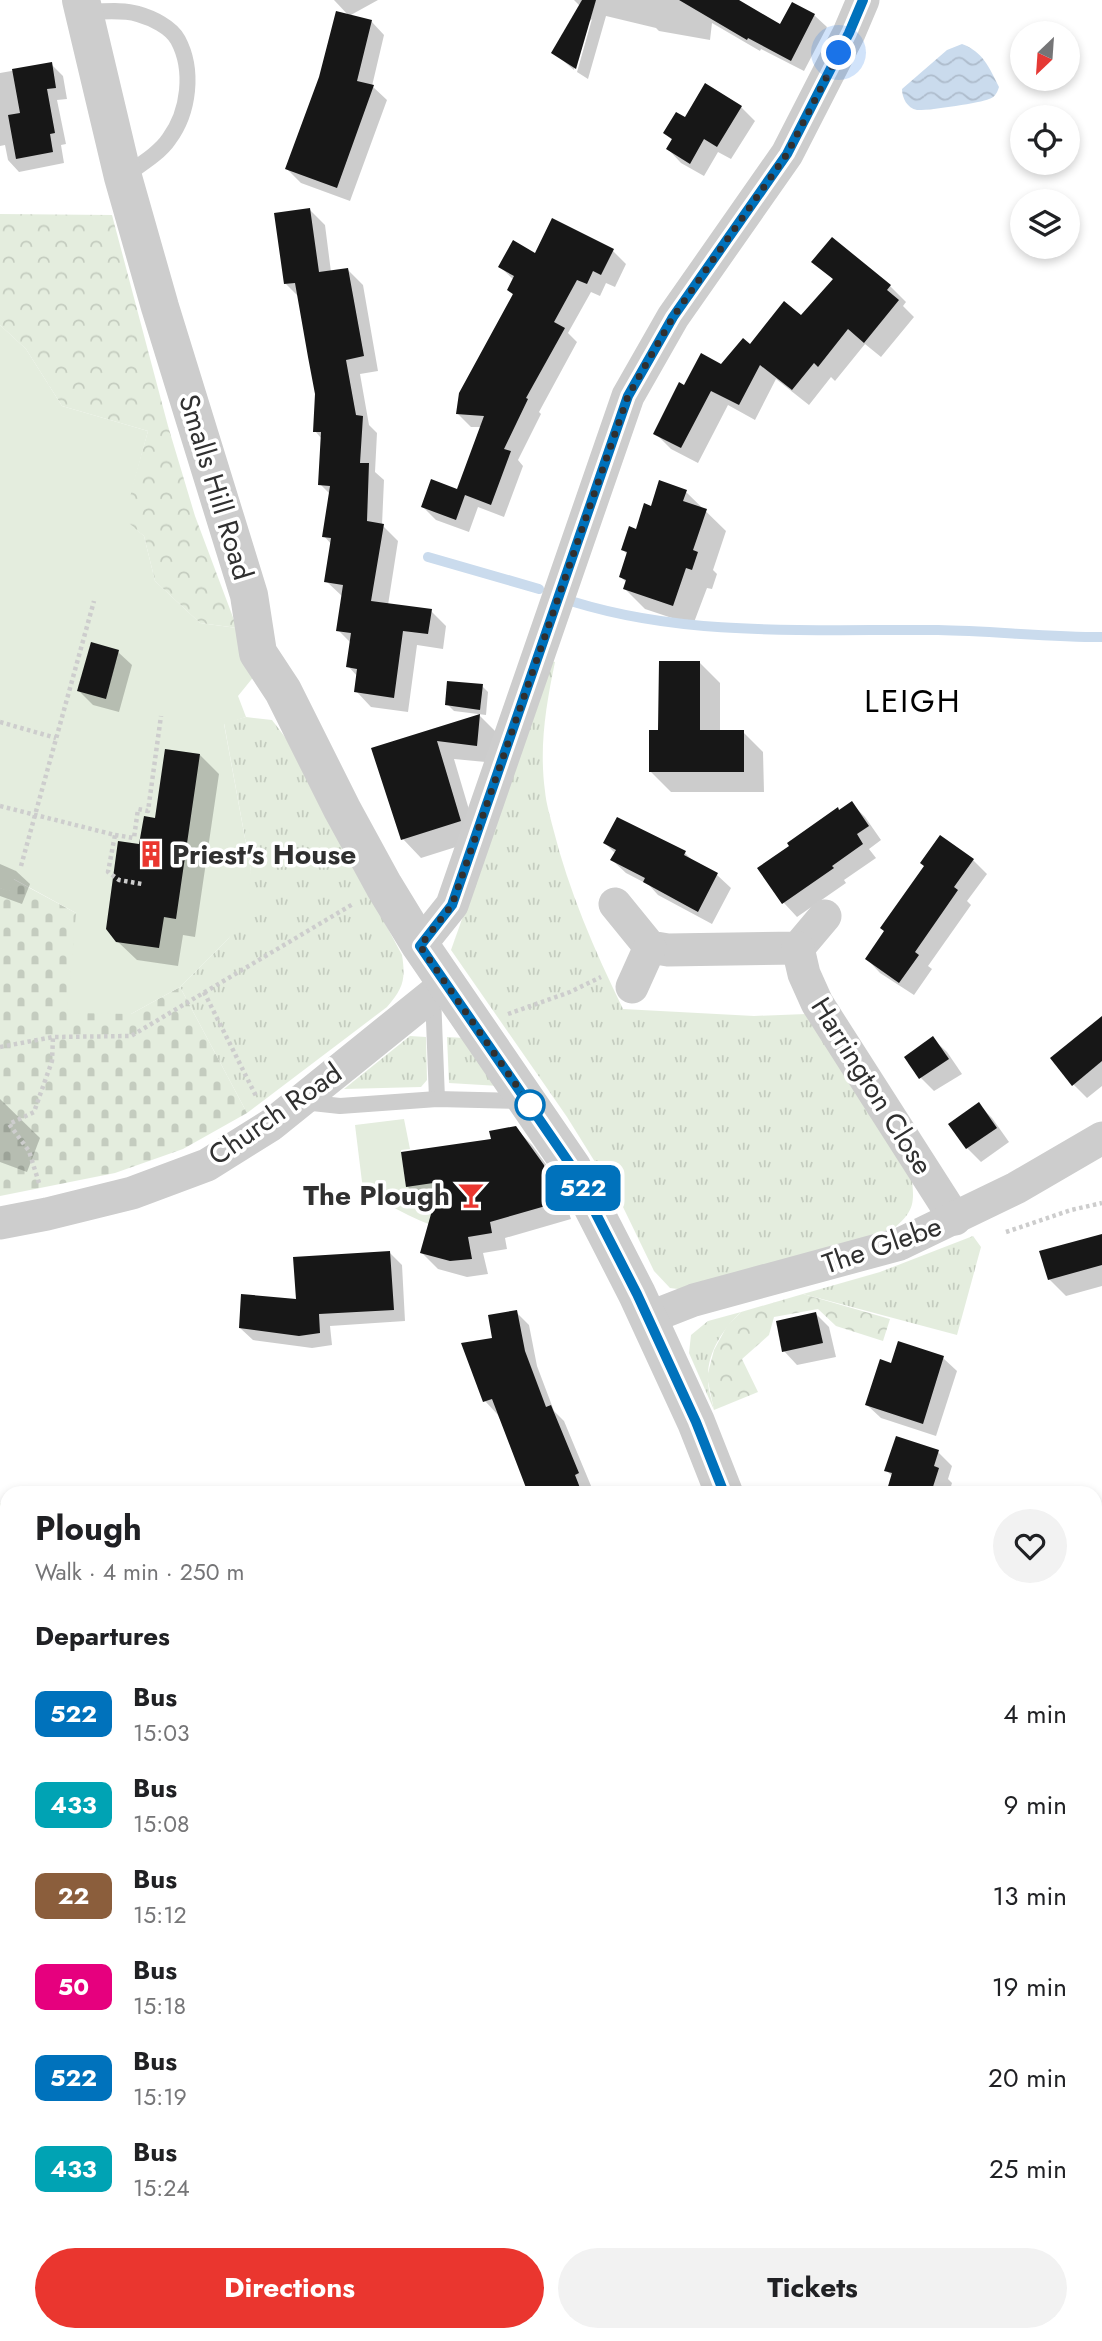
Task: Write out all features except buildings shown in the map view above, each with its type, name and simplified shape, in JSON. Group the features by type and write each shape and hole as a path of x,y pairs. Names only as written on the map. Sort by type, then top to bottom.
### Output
{"street":[{"path":"420,946 452,905 628,396 673,317 787,154 863,0"},
{"name":"Smalls Hill Road","path":"83,6 123,177 249,595 258,653 283,691 384,886 420,946 440,989 475,1027 572,1167 648,1318 696,1422 721,1486"},
{"path":"615,904 648,952"},
{"path":"648,952 798,948 825,916"},
{"name":"Harrington Close","path":"798,948 804,974 817,1003 955,1219"},
{"path":"632,987 648,952"},
{"name":"Church Road","path":"0,1223 132,1193 207,1165 271,1125 440,989"},
{"name":"The Glebe","path":"648,1318 694,1300 900,1244 1016,1188 1102,1138"}],"lane":[{"path":"83,6 136,13 162,24 177,38 185,60 187,85 179,122 168,141 123,177"},
{"path":"437,1100 440,989"},
{"path":"300,1102 340,1106 437,1100 528,1101"}],"path":[{"path":"21,866 94,601"},
{"path":"0,806 134,838 138,810 148,811 161,716"},
{"path":"0,722 56,738"},
{"path":"115,835 108,872 119,880 142,884"},
{"path":"0,1047 52,1037 131,1036 384,886"},
{"path":"475,1027 570,992 648,952"},
{"path":"204,992 271,1125"},
{"path":"47,1214 29,1151 9,1124 34,1112 51,1061 52,1037"}],"green space":[{"path":"0,214 112,215 168,426 195,516 237,628 200,623 155,581 144,536 123,519 148,431 62,406 26,349 0,325"},
{"path":"0,325 26,349 62,406 148,431 124,519 144,536 155,581 200,623 237,628 255,675 238,696 246,717 224,724 251,871 248,906 229,938 180,987 131,1014 67,1013 76,913 14,879 9,892 0,888"},
{"path":"551,661 555,662 543,742 547,805 575,898 623,1009 754,1016 806,1014 911,1174 911,1208 887,1234 686,1290 670,1288 654,1271 623,1207 567,1117 451,950"},
{"path":"246,717 272,720 288,741 402,955 404,971 400,989 387,1007 247,1113 180,987 229,938 251,871 224,723"},
{"path":"13,879 76,913 131,1014 180,987 247,1113 183,1149 115,1173 0,1196 0,888 9,891"},
{"path":"410,1036 426,1037 427,1080 421,1087 344,1089"},
{"path":"447,1037 464,1038 499,1086 449,1083"},
{"path":"404,1119 410,1149 401,1150 406,1186 439,1182 443,1209 457,1233 408,1215 363,1190 355,1125"},
{"path":"973,1236 981,1247 957,1335 803,1294 880,1272"},
{"path":"803,1294 890,1319 883,1341 836,1326 818,1309 774,1317 769,1335 742,1359 758,1392 714,1410 707,1377 714,1350 727,1326 741,1312"},
{"path":"741,1312 723,1333 711,1358 708,1380 714,1410 689,1353 691,1335 708,1321"}],"water":[{"path":"962,44 975,51 988,67 999,87 996,94 984,101 953,106 922,110 910,107 904,99 902,89 947,50"}],"waterway":[{"path":"428,557 539,589"},
{"path":"574,602 663,621 754,629 938,630 1102,637"}],"bus line":[{"name":"522","path":"721,1486 696,1422 637,1294 572,1167 420,946 452,905 628,396 673,317 787,154 863,0"}],"place":[{"name":"Priest's House","path":"151,854"},
{"name":"The Plough","path":"471,1195"}],"district":[{"name":"LEIGH","path":"913,701"}],"route":[{"path":"530,1105 420,946 452,905 628,396 673,317 787,154 839,53"}]}
